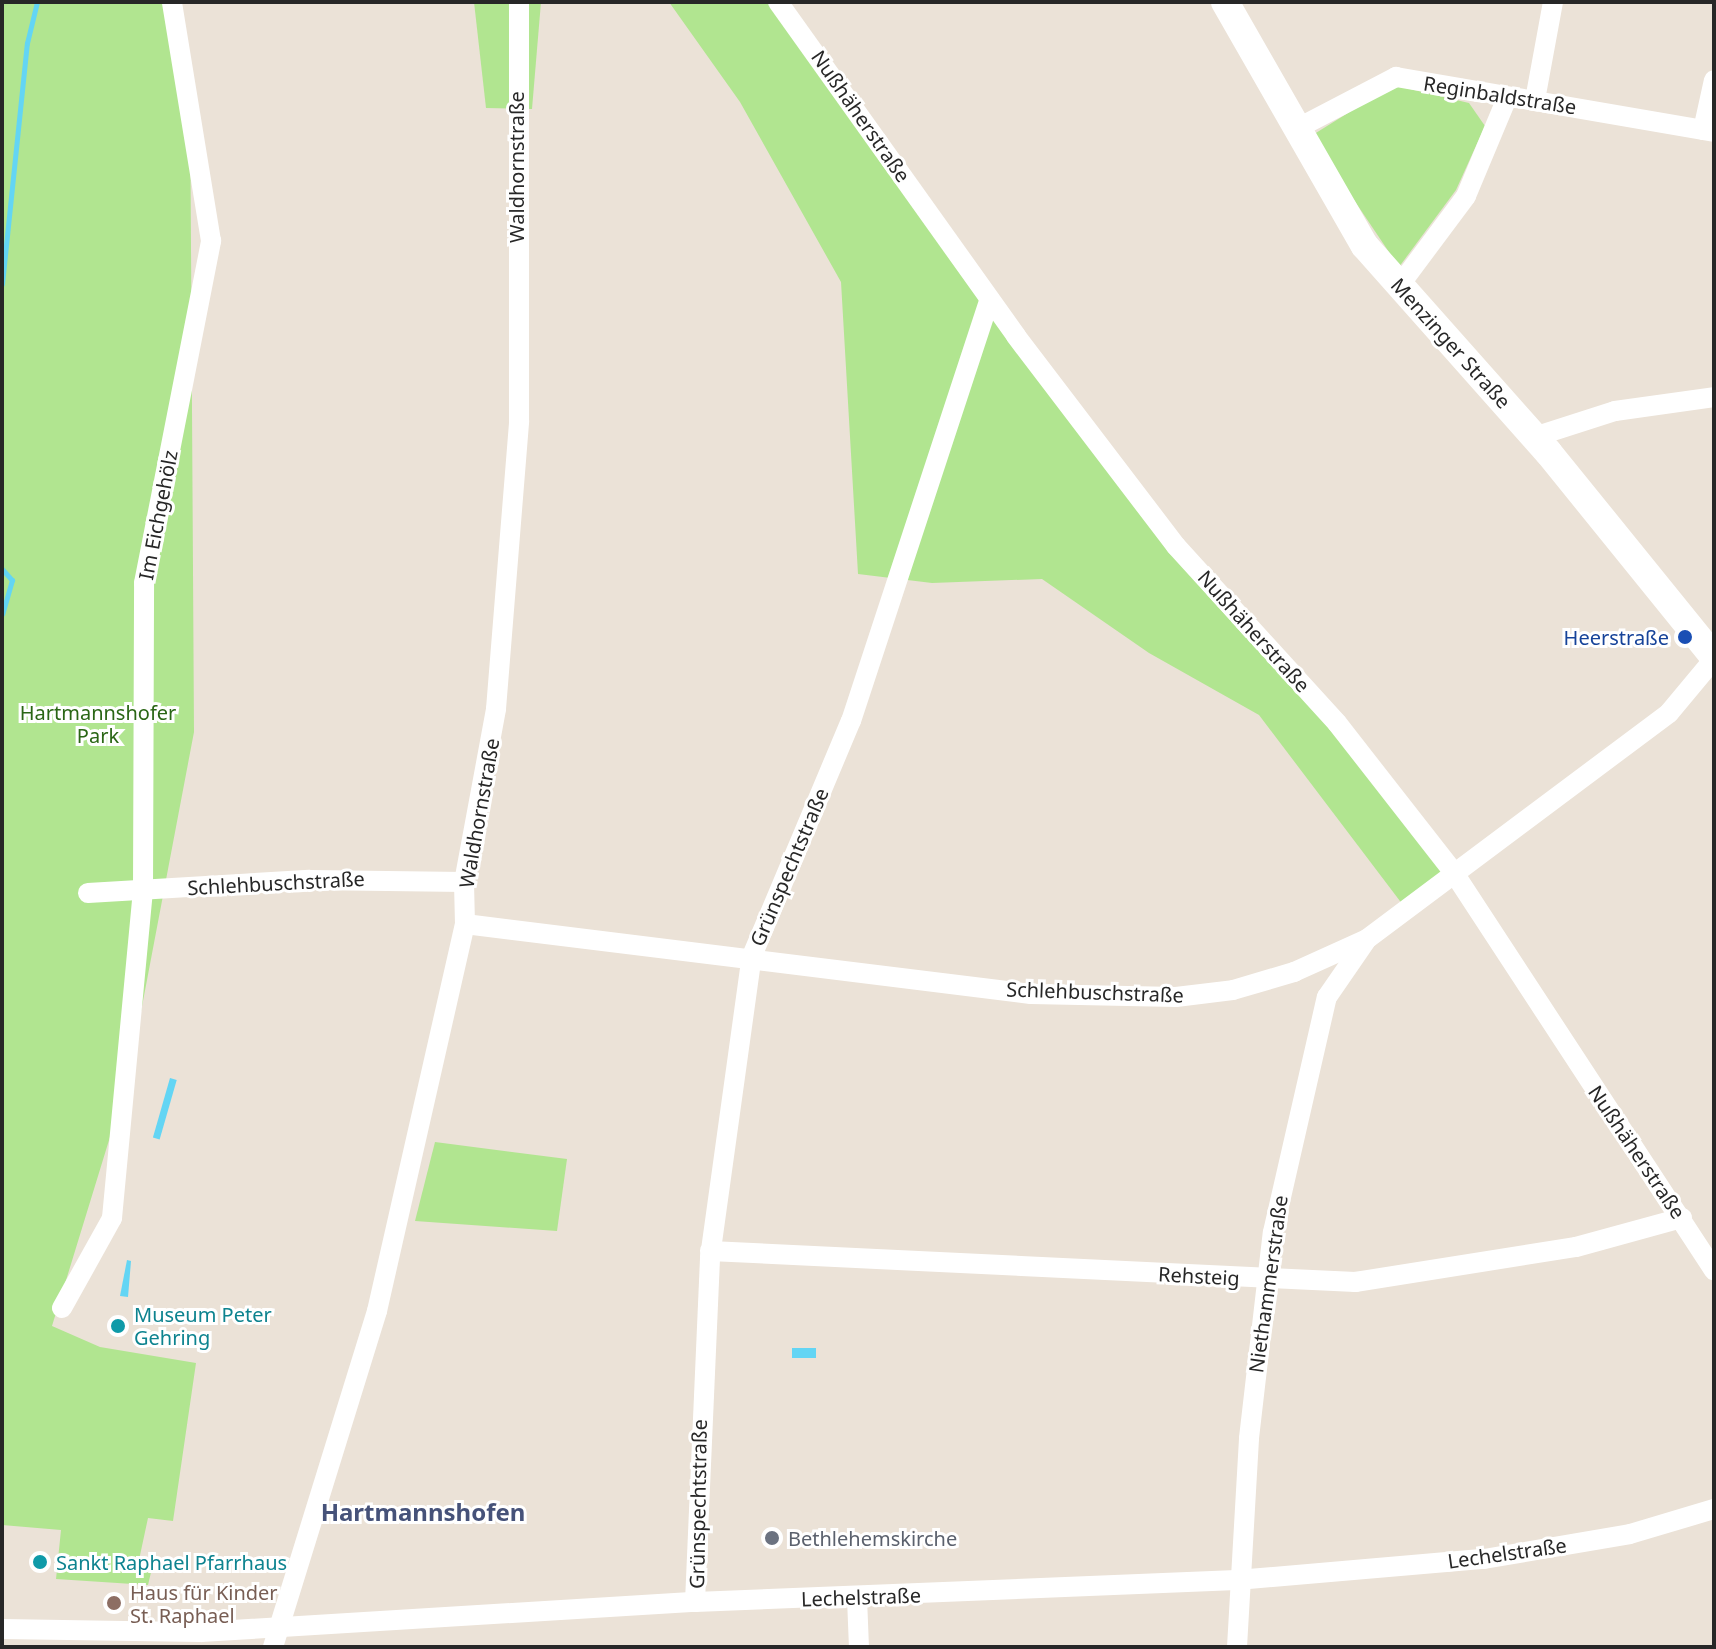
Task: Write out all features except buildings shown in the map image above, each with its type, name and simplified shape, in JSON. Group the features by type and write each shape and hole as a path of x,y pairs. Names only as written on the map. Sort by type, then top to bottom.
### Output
{"street":[{"name":"Im Eichgehölz","path":"62,1308 112,1218 143,890 144,583 211,241 172,2"},
{"name":"Waldhornstraße","path":"273,1647 377,1311 465,924 464,882 496,709 519,421 519,2"},
{"name":"Nußhäherstraße","path":"778,2 990,299 1176,546 1337,723 1454,873 1714,1270"},
{"name":"Menzinger Straße","path":"1225,2 1365,246 1534,437 1714,658"},
{"path":"1535,100 1553,2"},
{"name":"Reginbaldstraße","path":"1296,129 1396,77 1709,131"},
{"path":"1709,131 1714,80"},
{"path":"1399,286 1466,196 1507,98"},
{"name":"Grünspechtstraße","path":"695,1602 710,1251 752,956 851,721 990,299"},
{"path":"1534,437 1615,411 1714,397"},
{"name":"Schlehbuschstraße","path":"465,924 752,956 1031,994 1176,997 1255,985 1367,939 1669,713 1714,658"},
{"name":"Schlehbuschstraße","path":"88,893 310,880 464,882"},
{"name":"Niethammerstraße","path":"1237,1647 1237,1580 1266,1279 1294,1123 1327,997 1367,939"},
{"name":"Rehsteig","path":"710,1251 1355,1282 1576,1247 1682,1218"},
{"name":"Lechelstraße","path":"2,1629 110,1633 695,1602 857,1598 1237,1580 1484,1559 1630,1534 1714,1509"},
{"path":"857,1598 859,1647"}],"green space":[{"name":"Hartmannshofer Park","path":"2,2 176,2 190,81 194,732 129,1075 52,1326 100,1347 196,1363 173,1521 148,1518 139,1560 153,1564 148,1585 56,1579 61,1530 2,1525"},
{"path":"474,2 541,2 532,109 486,108"},
{"path":"669,2 778,2 1016,336 1454,873 1406,909 1259,715 1149,653 1042,579 932,583 858,574 841,282 740,102"},
{"path":"1393,85 1469,103 1485,126 1456,190 1399,267 1311,136"},
{"path":"435,1142 567,1159 557,1231 415,1221"}],"water":[{"path":"170,1078 177,1080 160,1140 153,1138"},
{"path":"127,1260 131,1261 128,1297 120,1296"},
{"path":"792,1348 816,1348 816,1358 792,1358"}],"waterway":[{"path":"2,284 27,43 37,2"},
{"path":"2,569 12,580 2,614"}],"place":[{"name":"Heerstraße","path":"1685,637"},
{"name":"Museum Peter Gehring","path":"118,1326"},
{"name":"Bethlehemskirche","path":"772,1538"},
{"name":"Sankt Raphael Pfarrhaus","path":"40,1562"},
{"name":"Haus für Kinder St. Raphael","path":"114,1603"}],"district":[{"name":"Hartmannshofen","path":"423,1512"}]}
